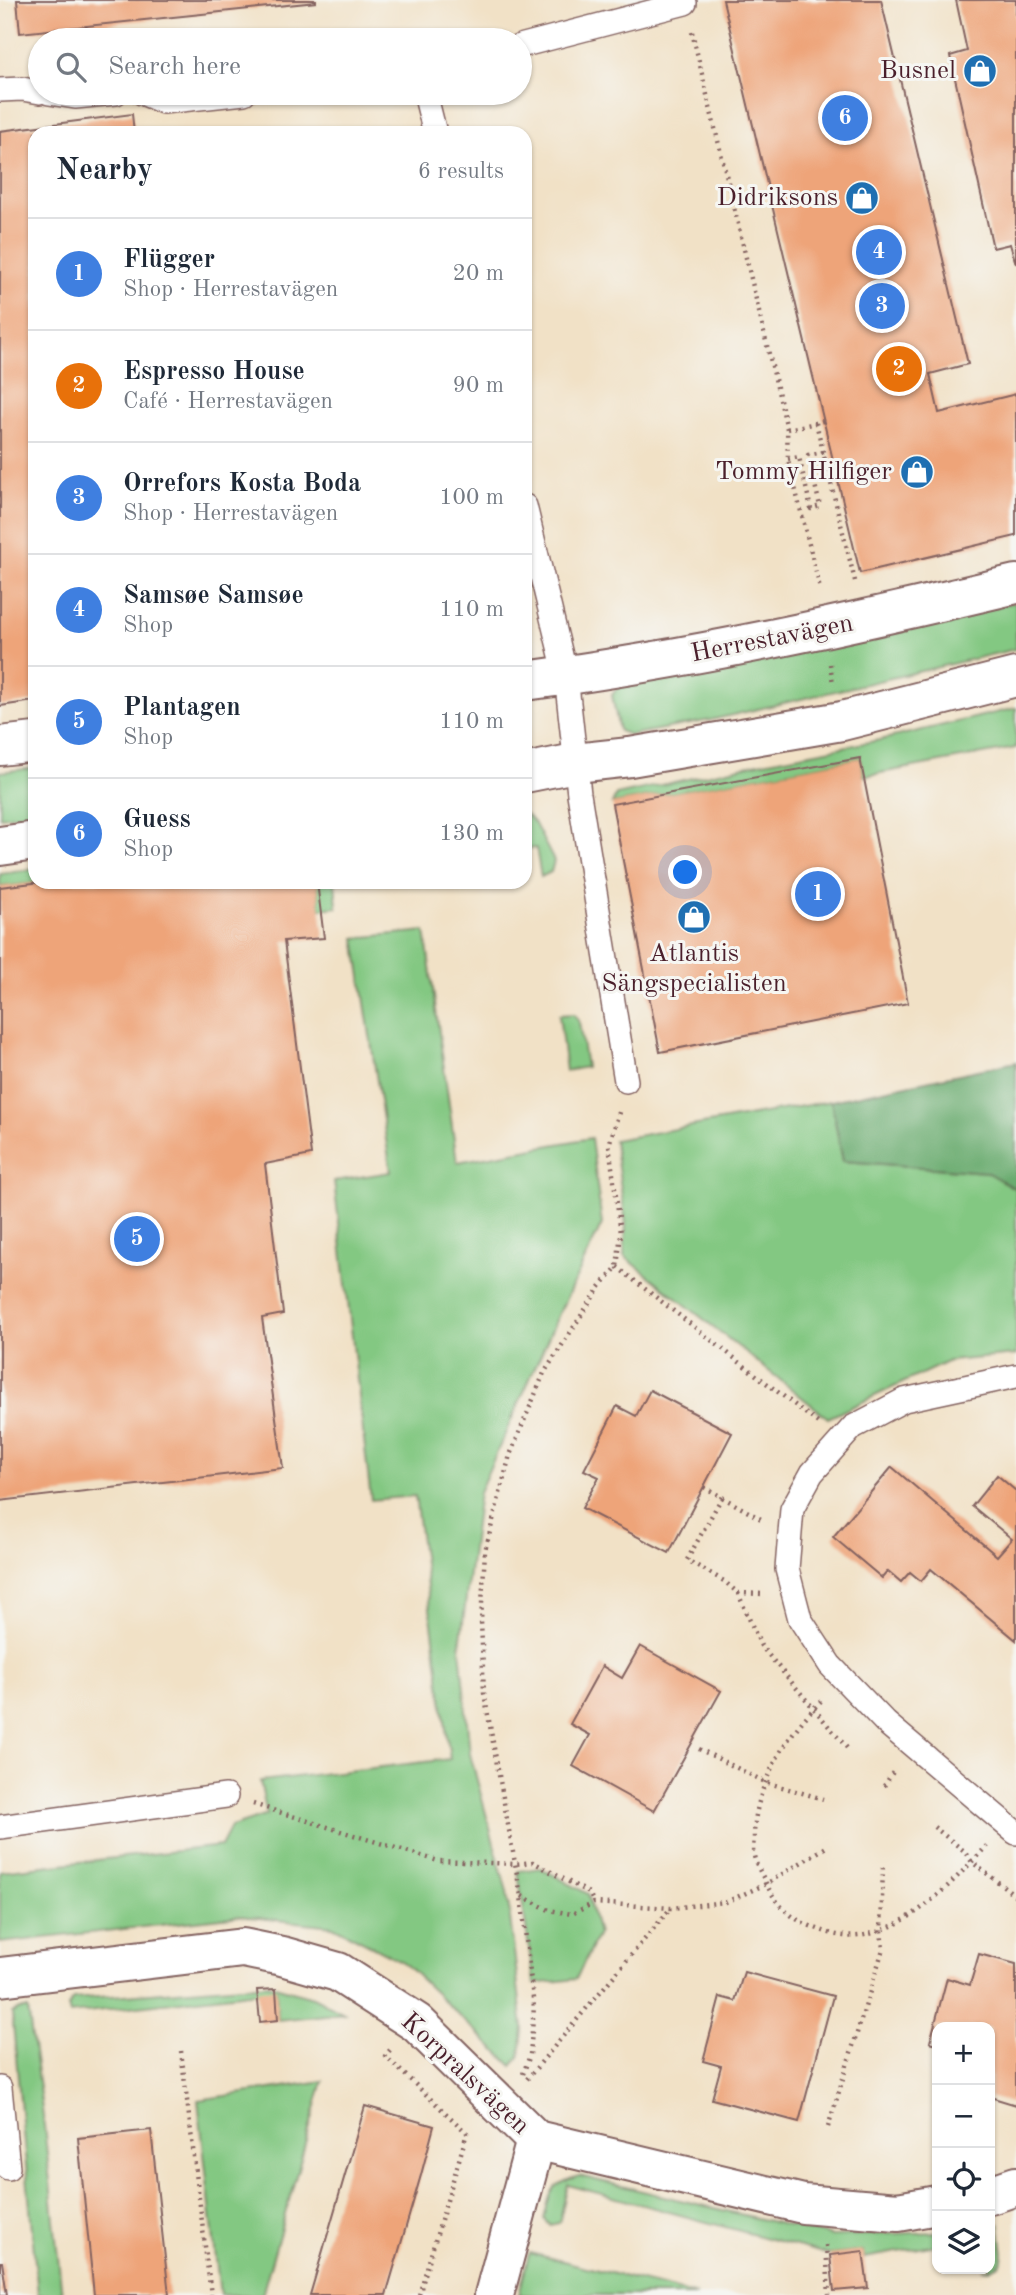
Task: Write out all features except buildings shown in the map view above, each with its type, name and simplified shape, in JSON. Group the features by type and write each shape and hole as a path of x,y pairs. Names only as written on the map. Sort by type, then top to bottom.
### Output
{"street":[{"name":"Herrestavägen","path":"532,680 609,670 822,630 1016,584"},
{"path":"532,772 842,721 1016,677"},
{"path":"0,746 28,742"},
{"path":"0,846 28,843"},
{"name":"Korpralsvägen","path":"0,1977 243,1948 282,1956 338,1972 417,2024 523,2115 803,2204 898,2212 932,2205"},
{"path":"494,2295 523,2115"},
{"path":"995,2193 1016,2186"}],"lane":[{"path":"532,43 685,3"},
{"path":"0,90 28,90"},
{"path":"428,105 433,126"},
{"path":"532,535 566,676 575,763 626,1081"},
{"path":"1011,1829 886,1723 830,1665 800,1619 787,1569 792,1509 812,1472 853,1427 904,1400 1016,1376"},
{"path":"0,1827 226,1796"},
{"path":"0,2088 8,2168"}],"path":[{"path":"685,3 787,429 788,459 820,590"},
{"path":"787,429 823,421"},
{"path":"816,423 851,565"},
{"path":"788,459 799,457 811,509 820,506 808,455 823,452"},
{"path":"828,653 834,688"},
{"path":"523,2115 534,2007 521,1896 484,1693 481,1620 485,1551 510,1455 544,1373 599,1288 617,1267 621,1233 609,1145 626,1081"},
{"path":"617,1267 841,1440"},
{"path":"704,1487 790,1536"},
{"path":"722,1497 687,1560 738,1592 761,1646 847,1748"},
{"path":"738,1592 794,1595"},
{"path":"843,1679 812,1709 771,1767 760,1795 754,1826 753,1855 776,1902 791,1917 834,1936 861,1936 881,1931 935,1897 1011,1829"},
{"path":"699,1749 765,1782 823,1799"},
{"path":"226,1796 438,1861 515,1864 533,1862 589,1893 594,1903"},
{"path":"934,1827 963,1850 972,1862 1016,1896"},
{"path":"521,1896 549,1910 572,1914 594,1903 671,1908 726,1902 766,1884 828,1846"},
{"path":"828,2127 883,1949 883,1866"},
{"path":"523,2115 671,1908"},
{"path":"395,2043 385,2056 467,2133 419,2295"},
{"path":"181,2050 211,2295"},
{"path":"825,2240 830,2295"}],"green space":[{"path":"1016,602 1016,649 711,720 630,735 619,731 612,695 620,685"},
{"path":"1016,708 1016,748 864,776 860,758 612,804 616,795 763,762 880,740"},
{"path":"28,769 28,814 0,817 0,772"},
{"path":"532,820 554,861 551,872 541,877 536,848 532,848"},
{"path":"28,870 28,884 0,887 0,874"},
{"path":"318,889 336,889 337,907 320,909"},
{"path":"425,931 457,1162 591,1138 602,1224 479,1492 460,1647 470,1754 507,1892 523,2028 520,2056 512,2066 403,1962 333,1926 240,1916 0,1943 0,1871 221,1846 231,1827 267,1815 260,1781 450,1759 415,1496 371,1500 334,1181 391,1172 355,938"},
{"path":"574,1014 579,1022 586,1067 566,1071 559,1015"},
{"path":"1016,1062 1016,1189 986,1172 843,1161 831,1101"},
{"path":"831,1101 843,1161 986,1172 1016,1189 1016,1355 949,1361 828,1418 624,1256 626,1224 614,1140"},
{"path":"541,1868 588,1894 598,1934 576,1979 534,1984 518,1871"},
{"path":"268,1984 313,1997 344,2013 278,2020 276,1990 70,2014 68,2007 73,1999"},
{"path":"28,2009 43,2116 62,2295 38,2295 12,2013"},
{"path":"323,2081 262,2295 220,2295 198,2100"},
{"path":"579,2176 832,2236 932,2232 932,2246 864,2258 863,2251 830,2255 568,2185 559,2223 550,2225 544,2219 548,2202 553,2190"},
{"path":"995,2224 999,2224 1003,2254 1001,2264 995,2267"},
{"path":"529,2253 551,2258 697,2295 519,2295"}],"place":[{"name":"Busnel","path":"980,71"},
{"name":"Guess","path":"845,118"},
{"name":"Didriksons","path":"862,198"},
{"name":"Samsøe Samsøe","path":"879,252"},
{"name":"Orrefors Kosta Boda","path":"882,306"},
{"name":"Espresso House","path":"899,369"},
{"name":"Tommy Hilfiger","path":"917,472"},
{"name":"Flügger","path":"818,894"},
{"name":"Atlantis Sängspecialisten","path":"694,917"},
{"name":"Plantagen","path":"137,1239"}]}
